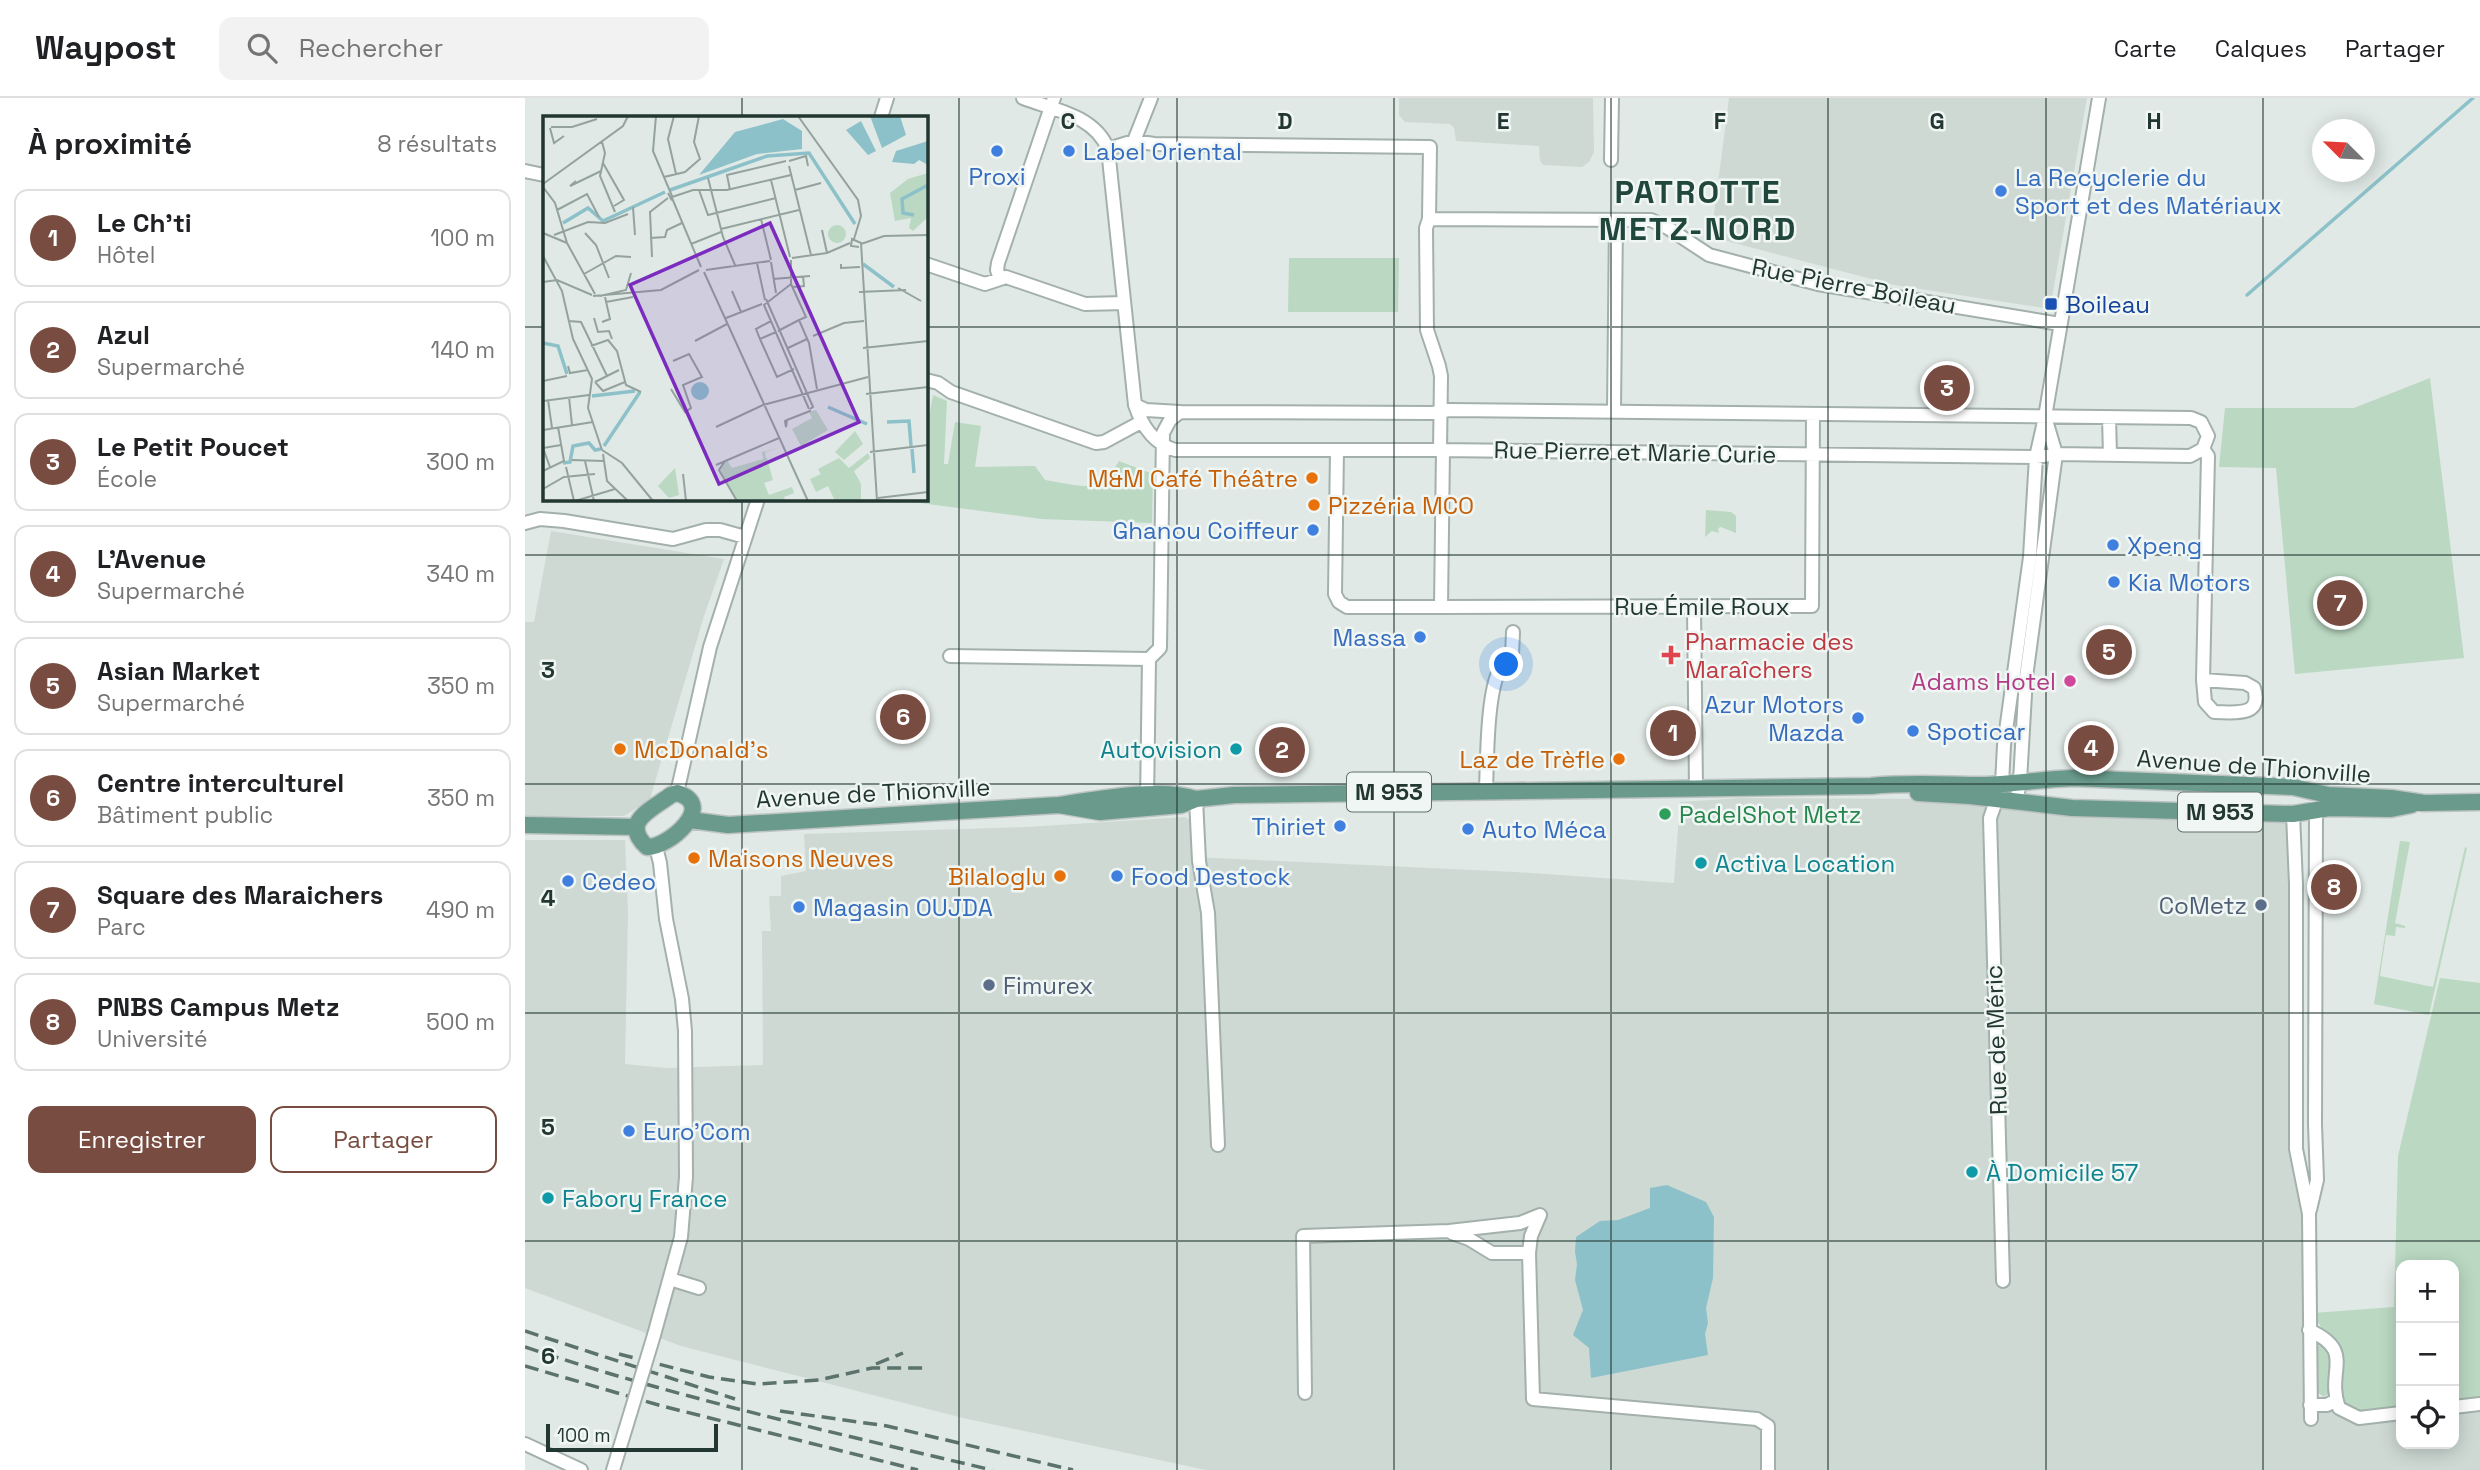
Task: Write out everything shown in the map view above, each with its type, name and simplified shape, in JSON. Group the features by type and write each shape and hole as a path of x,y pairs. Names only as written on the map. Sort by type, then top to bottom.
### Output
{"main road":[{"name":"Avenue de Thionville","path":"2000,792 2020,774 2044,779 2293,787 2329,808 2391,809 2424,803 2480,802"},
{"name":"Avenue de Thionville","path":"690,820 728,825 1059,805 1100,812 1147,802 1181,806 1196,799 1234,795 1871,786 1896,783 2000,792 2016,803 2072,808 2293,814 2316,802"},
{"path":"2293,787 2293,814"},
{"path":"677,793 692,802 694,812 690,820 656,848 647,847 638,839 635,827 638,820 671,794 677,793"},
{"path":"525,825 635,827"}],"street":[{"path":"881,116 887,98"},
{"path":"1023,98 1052,103 1092,126 1103,136 1108,149 1135,405 1141,422 1162,445"},
{"path":"1134,141 1151,98"},
{"path":"1611,160 1612,98"},
{"path":"2000,792 2029,557 2036,457 2099,98"},
{"path":"1000,279 998,263 1052,103"},
{"path":"1108,149 1134,141 1154,144 1430,147 1429,219 1426,228 1427,330 1439,366 1442,450 1441,607"},
{"path":"525,171 543,175"},
{"name":"Rue Pierre Boileau","path":"1429,219 1651,220 1709,255 1818,284 2060,324"},
{"path":"1614,411 1616,220"},
{"path":"927,264 985,284 1000,279 1014,279 1085,304 1124,303"},
{"path":"927,380 938,383 951,393 1096,443 1104,442 1141,422"},
{"name":"Rue Pierre et Marie Curie","path":"1135,405 1146,410 1180,412 1614,411 2195,418 2207,432 2207,443 2203,449 2190,456 1175,450 1162,445"},
{"path":"1147,802 1149,659 1160,648 1163,433 1170,421 1180,412"},
{"name":"Rue Émile Roux","path":"1337,450 1335,594 1339,602 1347,607 1812,606 1813,415"},
{"path":"2016,803 2026,677 2056,454 2045,417"},
{"path":"2109,417 2110,455"},
{"path":"2203,449 2207,456 2203,680"},
{"path":"677,793 710,647 758,500"},
{"path":"525,523 540,519 564,521 673,539 706,530 720,530 745,537"},
{"path":"1694,607 1696,789"},
{"path":"1486,791 1487,744 1495,687 1500,668 1512,656 1513,632"},
{"path":"950,656 1149,659"},
{"name":"Rue de Méric","path":"2000,792 1990,818 2003,1281"},
{"path":"1196,799 1199,861 1208,913 1218,1145"},
{"path":"2309,1214 2318,1180 2315,1135 2316,802"},
{"path":"2293,814 2296,884 2296,1149 2309,1214 2311,1412 2336,1400"},
{"path":"613,1470 670,1279 681,1237 685,1207 685,1031 656,848"},
{"path":"1305,1393 1303,1236 1449,1231 1520,1223 1540,1214 1531,1236 1529,1253 1533,1399 1757,1419 1767,1426 1767,1470"},
{"path":"1449,1231 1492,1253 1529,1253"},
{"path":"670,1279 699,1288"},
{"path":"2309,1330 2331,1342 2335,1350 2336,1400 2339,1408 2359,1418 2396,1414"},
{"path":"2459,1406 2480,1404"},
{"path":"525,1444 581,1470"}],"shaded area":[{"path":"1399,98 1593,98 1594,152 1589,162 1582,167 1543,165 1540,161 1539,146 1456,141 1454,128 1450,124 1405,122 1399,115"},
{"path":"1729,98 2087,98 2050,309 1894,285 1711,237"},
{"path":"551,531 724,559 704,616 650,799 624,816 525,816 525,622 534,622"},
{"path":"1742,798 1956,799 2284,819 2292,831 2297,1106 2310,1182 2305,1414 2396,1405 2396,1449 2459,1449 2459,1398 2480,1396 2480,1470 1206,1470 963,1418 681,1346 525,1288 525,840 625,840 628,914 625,1064 666,1068 763,1065 762,931 771,931 769,896 781,896 781,876 806,871 804,834 1027,827 1185,817 1191,821 1194,857 1515,872 1674,883 1680,802"}],"green space":[{"path":"1289,258 1399,258 1398,312 1288,312"},
{"path":"2430,378 2464,658 2295,674 2276,468 2219,467 2225,408 2354,408"},
{"path":"933,395 947,401 944,464 948,464 955,422 981,426 975,467 1035,466 1045,480 1079,486 1088,486 1104,480 1119,461 1153,474 1152,523 1042,519 913,502 927,500 927,428"},
{"path":"1706,510 1731,512 1736,516 1736,533 1721,527 1718,528 1719,533 1712,531 1705,537"},
{"path":"2400,841 2410,842 2395,923 2405,928 2396,927 2395,936 2386,935 2380,976 2433,987 2465,847 2467,848 2429,1015 2374,1004"},
{"path":"2440,978 2480,983 2480,1401 2459,1403 2459,1260 2396,1260 2396,1409 2357,1413 2342,1404 2342,1351 2338,1341 2322,1329 2313,1313 2394,1307 2398,1156"},
{"path":"2320,1344 2325,1345 2331,1356 2331,1391 2324,1397 2317,1392 2316,1349"}],"water":[{"path":"1667,1185 1706,1202 1714,1217 1713,1278 1706,1308 1708,1323 1705,1334 1708,1355 1591,1378 1589,1348 1573,1335 1583,1310 1575,1280 1576,1237 1600,1221 1618,1220 1650,1208 1650,1188"}],"waterway":[{"path":"2247,295 2473,98"}],"railway":[{"path":"525,1331 735,1399"},
{"path":"525,1347 699,1399 992,1470"},
{"path":"876,1364 903,1353"},
{"path":"619,1354 709,1377 758,1384 819,1380 872,1368 929,1368"},
{"path":"525,1366 662,1406 918,1470"},
{"path":"780,1411 887,1426 1073,1470"}],"place":[{"name":"Proxi","path":"997,151"},
{"name":"Label Oriental","path":"1069,151"},
{"name":"La Recyclerie du Sport et des Matériaux","path":"2001,191"},
{"name":"Boileau","path":"2051,304"},
{"name":"Le Petit Poucet","path":"1947,388"},
{"name":"M&M Café Théâtre","path":"1312,478"},
{"name":"Pizzéria MCO","path":"1314,505"},
{"name":"Ghanou Coiffeur","path":"1313,530"},
{"name":"Xpeng","path":"2113,545"},
{"name":"Kia Motors","path":"2114,582"},
{"name":"Square des Maraichers","path":"2340,603"},
{"name":"Massa","path":"1420,637"},
{"name":"Asian Market","path":"2109,652"},
{"name":"Pharmacie des Maraîchers","path":"1671,655"},
{"name":"Adams Hotel","path":"2070,681"},
{"name":"Centre interculturel","path":"903,717"},
{"name":"Azur Motors Mazda","path":"1858,718"},
{"name":"Spoticar","path":"1913,731"},
{"name":"Le Ch'ti","path":"1673,733"},
{"name":"L'Avenue","path":"2091,748"},
{"name":"McDonald's","path":"620,749"},
{"name":"Autovision","path":"1236,749"},
{"name":"Azul","path":"1282,750"},
{"name":"Laz de Trèfle","path":"1619,759"},
{"name":"PadelShot Metz","path":"1665,814"},
{"name":"Thiriet","path":"1340,826"},
{"name":"Auto Méca","path":"1468,829"},
{"name":"Maisons Neuves","path":"694,858"},
{"name":"Activa Location","path":"1701,863"},
{"name":"Bilaloglu","path":"1060,876"},
{"name":"Food Destock","path":"1117,876"},
{"name":"Cedeo","path":"568,881"},
{"name":"PNBS Campus Metz","path":"2334,887"},
{"name":"CoMetz","path":"2261,905"},
{"name":"Magasin OUJDA","path":"799,907"},
{"name":"Fimurex","path":"989,985"},
{"name":"Euro'Com","path":"629,1131"},
{"name":"À Domicile 57","path":"1972,1172"},
{"name":"Fabory France","path":"548,1198"}],"district":[{"name":"PATROTTE METZ-NORD","path":"1698,210"}]}
